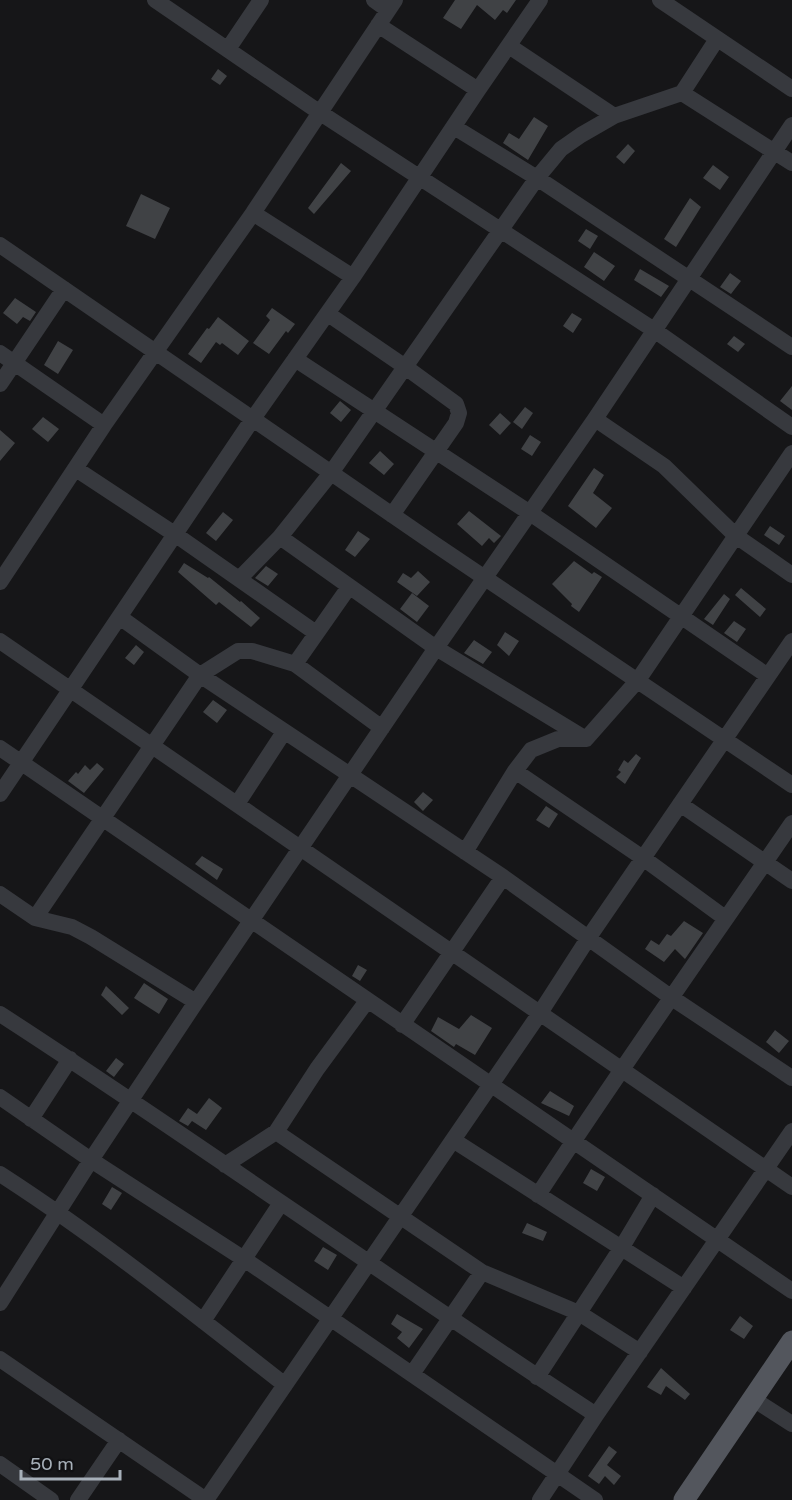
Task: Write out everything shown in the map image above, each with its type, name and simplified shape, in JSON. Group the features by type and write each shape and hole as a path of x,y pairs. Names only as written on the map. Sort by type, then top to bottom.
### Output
{"main road":[{"path":"684,1500 792,1341"}],"street":[{"path":"155,0 319,112 654,330 792,427"},
{"path":"228,49 261,0"},
{"path":"0,582 104,425 253,213 391,5 374,0"},
{"path":"0,794 121,618 252,420 328,314 540,0"},
{"path":"660,0 792,89"},
{"path":"378,25 478,90"},
{"path":"238,579 280,537 330,473 537,178 561,149 614,116 682,93 717,39"},
{"path":"509,46 614,116"},
{"path":"682,93 792,163"},
{"path":"0,1303 91,1160 300,847 595,419 792,125"},
{"path":"454,127 537,178 792,347"},
{"path":"253,213 353,277"},
{"path":"0,246 252,420 792,785"},
{"path":"0,384 64,289"},
{"path":"328,314 456,404 459,413 456,423 392,515"},
{"path":"0,353 104,425"},
{"path":"295,359 530,513 768,676"},
{"path":"595,419 664,466 736,536 792,576"},
{"path":"586,740 638,680 792,453"},
{"path":"76,469 176,535 316,633"},
{"path":"280,537 436,648 586,740"},
{"path":"295,664 349,587"},
{"path":"121,618 284,732 351,774 503,877 672,998 792,1078"},
{"path":"0,1359 206,1500 369,1264 792,640"},
{"path":"0,641 792,1187"},
{"path":"34,918 200,675 237,651 252,651 295,664 382,728"},
{"path":"237,804 284,732"},
{"path":"465,852 515,771 531,750 558,739 586,740"},
{"path":"0,748 402,1026 792,1291"},
{"path":"515,771 643,858 725,918"},
{"path":"680,804 792,881"},
{"path":"538,1195 621,1069 792,823"},
{"path":"402,1026 503,877"},
{"path":"0,894 34,918 72,927 92,937 196,1002"},
{"path":"225,1164 276,1132 317,1069 367,1001"},
{"path":"0,1014 225,1164 450,1319 596,1415"},
{"path":"31,1119 70,1059"},
{"path":"0,1097 91,1160 244,1259 595,1500"},
{"path":"540,1500 792,1131"},
{"path":"276,1132 482,1272 579,1313 640,1352"},
{"path":"453,1140 684,1288"},
{"path":"0,1174 58,1212 285,1385"},
{"path":"537,1377 653,1196"},
{"path":"203,1321 281,1203"},
{"path":"412,1374 482,1272"},
{"path":"753,1399 792,1424"},
{"path":"78,1500 119,1440"},
{"path":"0,1464 51,1500"}],"building":[{"path":"455,0 516,0 507,13 503,10 495,20 477,5 461,29 443,18"},
{"path":"218,69 227,76 220,85 211,79"},
{"path":"534,117 548,126 528,160 503,143 509,133 519,139"},
{"path":"628,144 635,151 624,164 616,157"},
{"path":"341,163 351,171 314,214 308,208"},
{"path":"713,165 729,177 720,190 703,178"},
{"path":"141,194 170,208 155,239 126,226"},
{"path":"690,198 701,207 676,247 664,239"},
{"path":"586,229 598,236 590,249 578,241"},
{"path":"594,252 615,266 604,281 584,267"},
{"path":"640,269 669,286 661,297 634,280"},
{"path":"730,273 741,281 731,294 720,287"},
{"path":"15,298 36,312 30,321 23,317 17,324 3,313"},
{"path":"272,308 295,324 288,333 286,331 269,354 253,343 270,320 266,316"},
{"path":"572,313 582,319 573,333 563,326"},
{"path":"218,317 249,341 238,355 222,343 220,345 216,342 201,363 188,354"},
{"path":"734,336 745,344 738,352 727,344"},
{"path":"58,341 73,350 58,374 44,365"},
{"path":"792,386 792,410 780,401"},
{"path":"340,401 351,410 341,422 330,413"},
{"path":"525,407 533,413 522,429 513,422"},
{"path":"500,413 511,423 500,435 489,425"},
{"path":"43,417 59,429 48,442 32,429"},
{"path":"0,430 15,443 0,461"},
{"path":"530,435 541,442 532,456 521,449"},
{"path":"380,451 394,464 384,475 369,463"},
{"path":"594,468 604,475 593,493 612,508 596,528 568,506"},
{"path":"469,511 501,536 494,543 489,538 482,546 457,524"},
{"path":"223,512 233,520 216,541 206,533"},
{"path":"770,526 785,536 779,545 764,535"},
{"path":"358,531 370,539 355,557 345,550"},
{"path":"574,561 592,574 594,572 602,577 579,612 552,584"},
{"path":"184,563 209,577 260,618 251,627 219,602 216,605 178,572"},
{"path":"266,566 278,574 268,586 255,578"},
{"path":"418,571 430,582 417,596 397,582 403,573 411,578"},
{"path":"741,588 766,609 760,617 735,595"},
{"path":"412,593 429,606 417,622 400,609"},
{"path":"724,594 730,599 713,625 704,619"},
{"path":"734,621 746,629 737,642 724,633"},
{"path":"505,632 519,641 509,656 497,645"},
{"path":"474,640 492,652 483,664 464,653"},
{"path":"136,645 144,652 134,665 125,658"},
{"path":"213,700 227,710 217,723 203,712"},
{"path":"636,754 641,758 625,784 616,777 621,772 618,770 624,760 628,763"},
{"path":"97,763 104,769 84,793 68,781 85,765 90,770"},
{"path":"423,792 433,800 423,811 414,802"},
{"path":"546,806 558,814 549,828 536,820"},
{"path":"202,856 223,869 217,880 195,864"},
{"path":"684,921 703,933 685,959 675,949 664,962 645,949 651,940 659,945 667,934 671,936"},
{"path":"358,965 367,970 360,981 352,976"},
{"path":"144,983 168,999 159,1014 134,998"},
{"path":"106,986 129,1008 122,1015 101,995"},
{"path":"471,1015 492,1028 475,1055 456,1044 454,1047 431,1031 438,1017 459,1029"},
{"path":"775,1030 789,1041 779,1053 766,1042"},
{"path":"116,1058 124,1064 114,1077 106,1071"},
{"path":"550,1091 574,1106 569,1116 541,1103"},
{"path":"209,1098 222,1108 206,1130 192,1121 188,1126 179,1121 188,1108 197,1114"},
{"path":"591,1169 605,1177 597,1191 583,1183"},
{"path":"112,1187 122,1193 111,1210 102,1204"},
{"path":"527,1223 547,1232 543,1241 522,1233"},
{"path":"323,1247 337,1255 328,1270 314,1261"},
{"path":"397,1314 423,1329 409,1348 397,1338 402,1332 391,1324"},
{"path":"740,1316 753,1326 744,1339 730,1330"},
{"path":"661,1368 690,1394 685,1400 666,1386 661,1395 647,1387"},
{"path":"609,1446 617,1452 607,1465 621,1476 614,1485 605,1476 599,1484 588,1476"}]}
